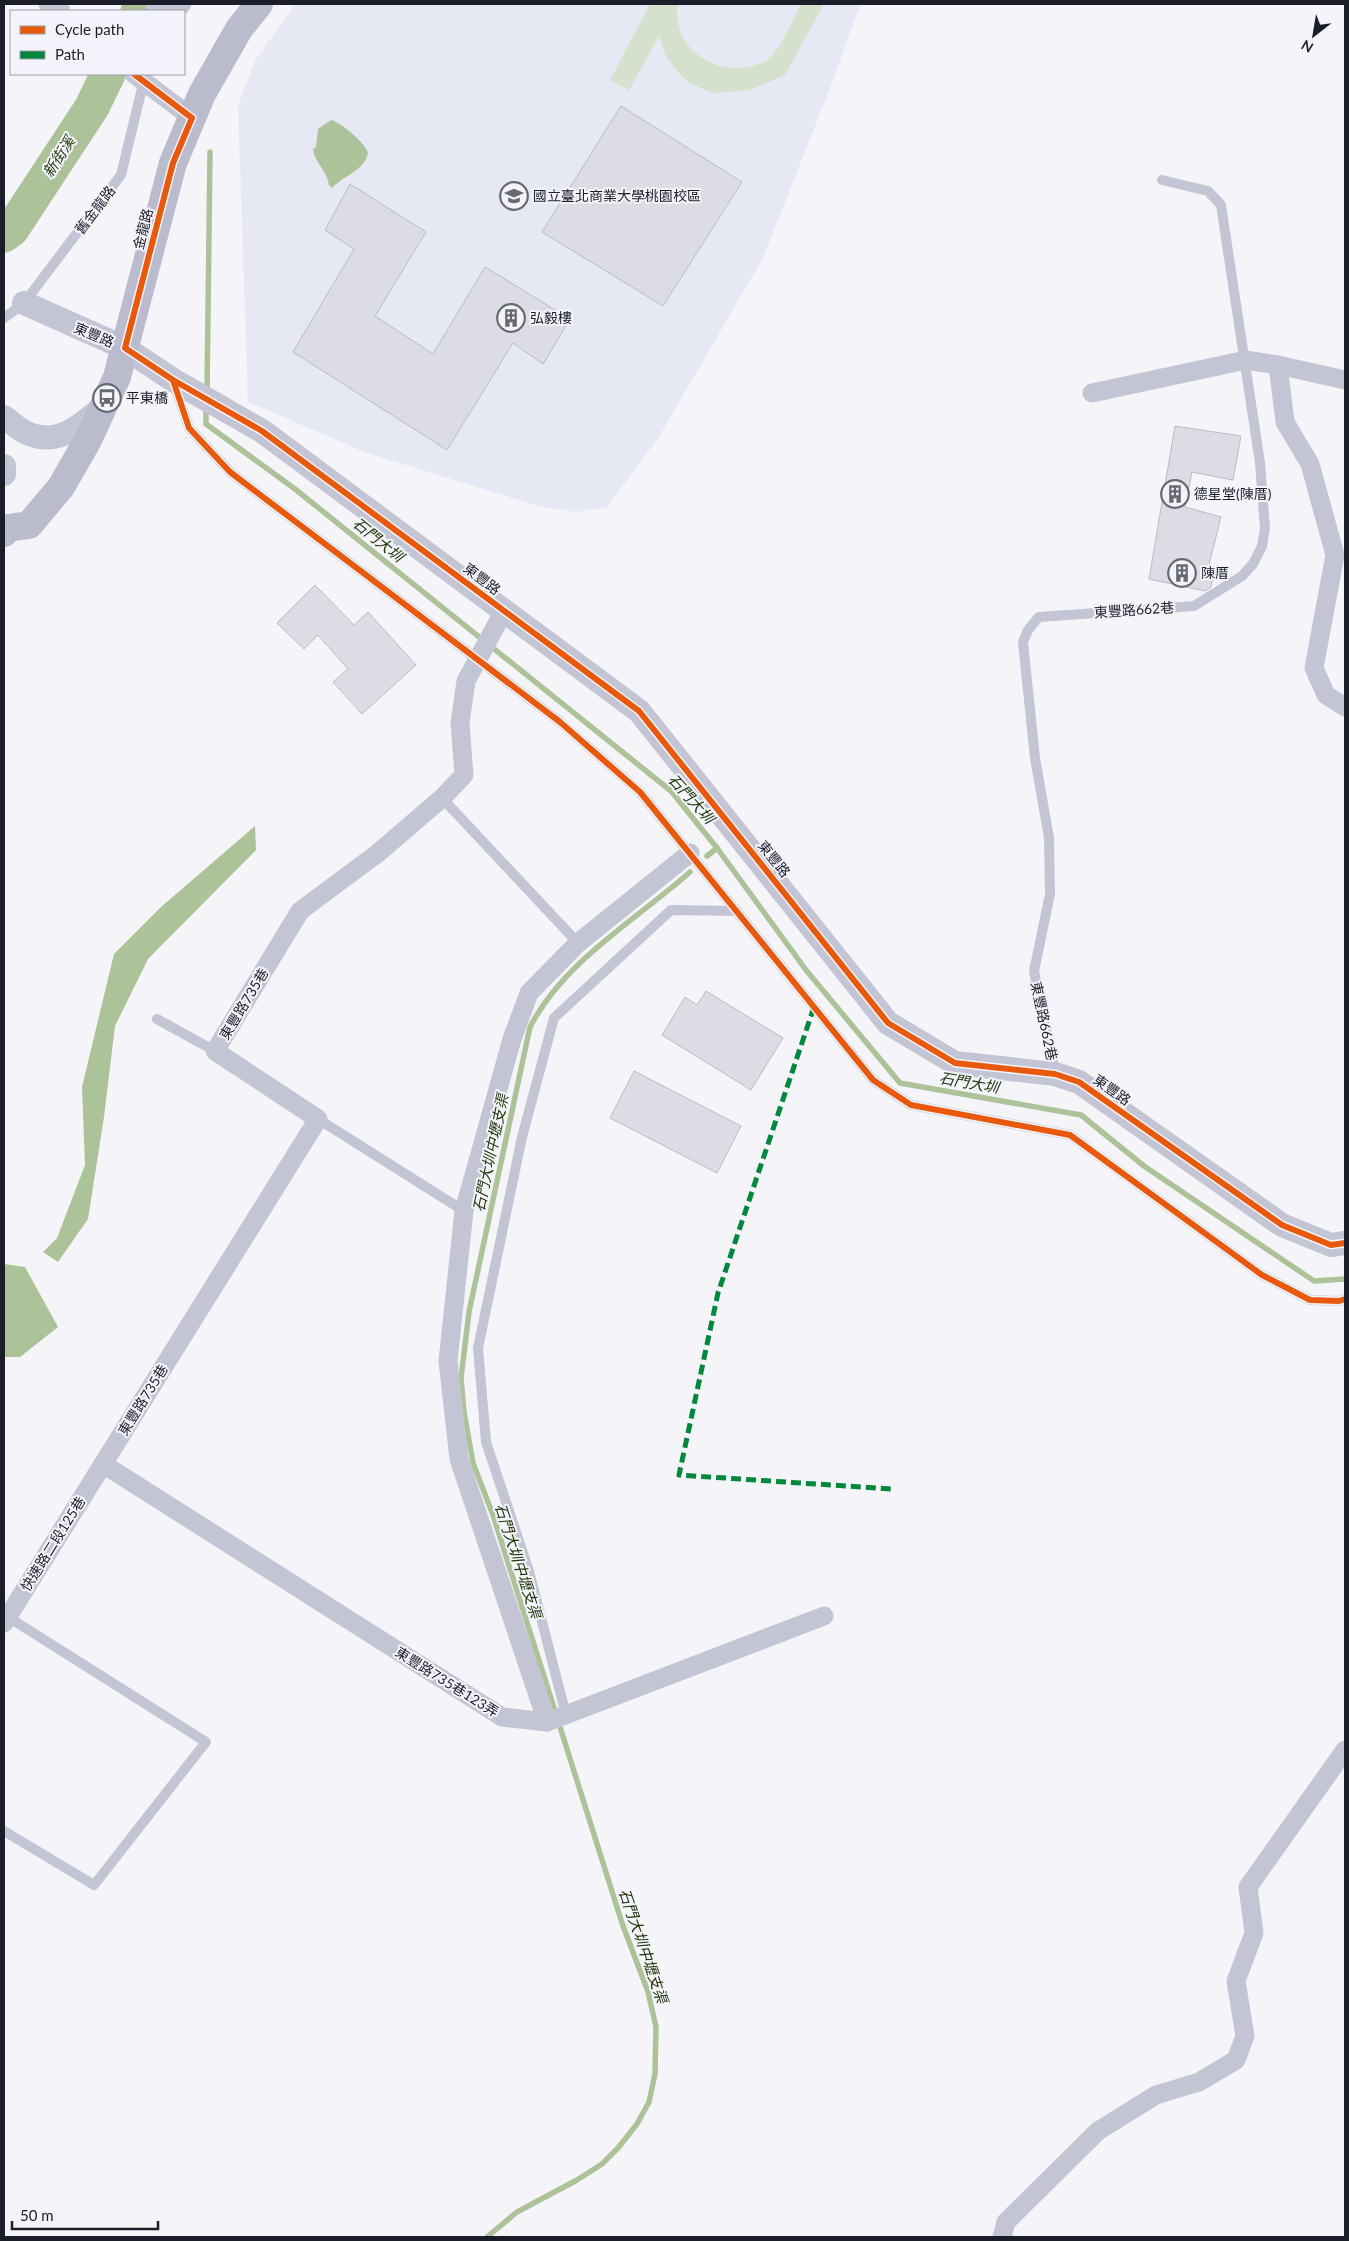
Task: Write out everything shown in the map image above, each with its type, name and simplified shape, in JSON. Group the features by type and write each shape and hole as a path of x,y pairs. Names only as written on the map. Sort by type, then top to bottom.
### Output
{"main road":[{"name":"金龍路","path":"5,527 28,525 61,487 88,440 117,378 173,163 202,94 234,38 259,4"}],"street":[{"path":"48,4 59,10"},
{"path":"157,5 171,10"},
{"path":"139,77 192,118"},
{"name":"東豐路","path":"24,303 125,348 180,384 262,431 639,711 888,1023 954,1063 1055,1074 1079,1082 1282,1225 1331,1245 1345,1243"},
{"path":"1092,393 1246,360 1345,380"},
{"path":"1278,365 1285,422 1310,464 1335,555 1314,668 1326,695 1345,706"},
{"path":"4,417 24,431 44,437 71,433 103,406"},
{"path":"4,466 4,474"},
{"name":"東豐路735巷","path":"103,1464 318,1119 215,1052 300,912 378,853 442,798 464,775 460,723 466,681 504,610"},
{"path":"547,1722 458,1459 448,1361 464,1210 512,1039 529,993 578,943 690,853"},
{"name":"東豐路735巷123弄","path":"103,1464 502,1717 547,1722 824,1616"},
{"name":"快速路二段125巷","path":"6,1620 103,1464"},
{"path":"1002,2237 1006,2222 1098,2132 1156,2095 1200,2082 1236,2060 1245,2036 1236,1981 1254,1933 1248,1887 1345,1750"}],"lane":[{"name":"舊金龍路","path":"4,318 24,303 121,175 139,77"},
{"name":"東豐路662巷","path":"1055,1074 1034,971 1050,894 1049,838 1035,758 1023,642 1028,630 1039,616 1194,606 1242,576 1253,564 1262,546 1265,528 1260,462 1246,360 1237,321 1221,205 1208,191 1162,180"},
{"path":"180,384 189,428 230,472 484,648 560,722 640,792 873,1080 911,1106 1070,1135 1262,1275 1310,1300 1339,1301 1345,1299"},
{"path":"442,798 578,943"},
{"path":"566,1715 529,1571 486,1442 478,1348 522,1137 554,1018 671,910 736,911"},
{"path":"157,1019 215,1052"},
{"path":"318,1119 464,1210"},
{"path":"4,1831 94,1885 206,1742 6,1620"}],"shaded area":[{"name":"國立臺北商業大學桃園校區","path":"296,4 860,4 834,78 763,258 660,435 607,507 576,512 538,506 367,453 248,402 238,105 256,59"},
{"path":"650,4 678,4 678,21 682,36 691,48 703,58 717,65 732,68 748,67 770,58 780,45 801,4 824,4 785,75 750,90 713,93 689,83 677,71 665,54 659,36 629,90 610,80"},
{"path":"331,120 352,134 363,144 368,153 363,164 332,188 316,159 313,149 316,147 318,129"},
{"path":"255,826 256,850 148,959 115,1026 104,1117 88,1219 58,1262 43,1252 57,1238 85,1165 82,1087 114,954 161,907"},
{"path":"4,1264 25,1267 58,1327 20,1357 4,1357"}],"building":[{"path":"621,106 742,182 663,306 542,232"},
{"name":"弘毅樓","path":"350,184 426,232 375,316 433,354 485,267 570,319 543,364 513,343 447,450 293,352 354,249 325,230"},
{"name":"德星堂(陳厝)","path":"1175,426 1241,436 1233,480 1192,472 1185,507 1221,517 1209,565 1215,567 1211,587 1205,591 1149,579"},
{"path":"315,585 354,625 368,612 416,665 362,714 333,682 348,669 318,635 304,649 277,623"},
{"path":"706,991 783,1038 751,1090 662,1035 685,997 697,1005"},
{"path":"634,1071 741,1126 717,1173 610,1118"}],"waterway":[{"name":"新街溪","path":"139,10 142,4"},
{"name":"新街溪","path":"4,235 12,229 92,107 108,75"},
{"name":"石門大圳","path":"207,393 210,152"},
{"name":"石門大圳","path":"206,407 206,424 295,489 671,791 717,848 806,970 900,1083 1081,1115 1144,1166 1314,1281 1345,1279"},
{"name":"石門大圳中壢支渠","path":"707,856 717,848"},
{"name":"石門大圳中壢支渠","path":"487,2237 517,2212 577,2180 602,2164 618,2148 637,2124 649,2102 655,2074 656,2027 648,1992 622,1923 493,1515 473,1463 464,1412 461,1378 469,1312 530,1027 544,1003 581,962 690,872"}],"marked path":[{"path":"814,1007 718,1293 679,1475 891,1489"}],"cycle path":[{"path":"135,75 192,118 173,163 125,348 173,380 262,431 639,711 888,1023 955,1063 1055,1074 1079,1082 1282,1225 1331,1245 1345,1243"},
{"path":"173,380 189,428 230,472 560,722 640,792 873,1080 911,1105 1070,1135 1262,1275 1310,1300 1339,1301 1345,1299"}],"place":[{"name":"國立臺北商業大學桃園校區","path":"514,196"},
{"name":"弘毅樓","path":"511,318"},
{"name":"平東橋","path":"107,398"},
{"name":"德星堂(陳厝)","path":"1175,494"},
{"name":"陳厝","path":"1182,573"}]}
